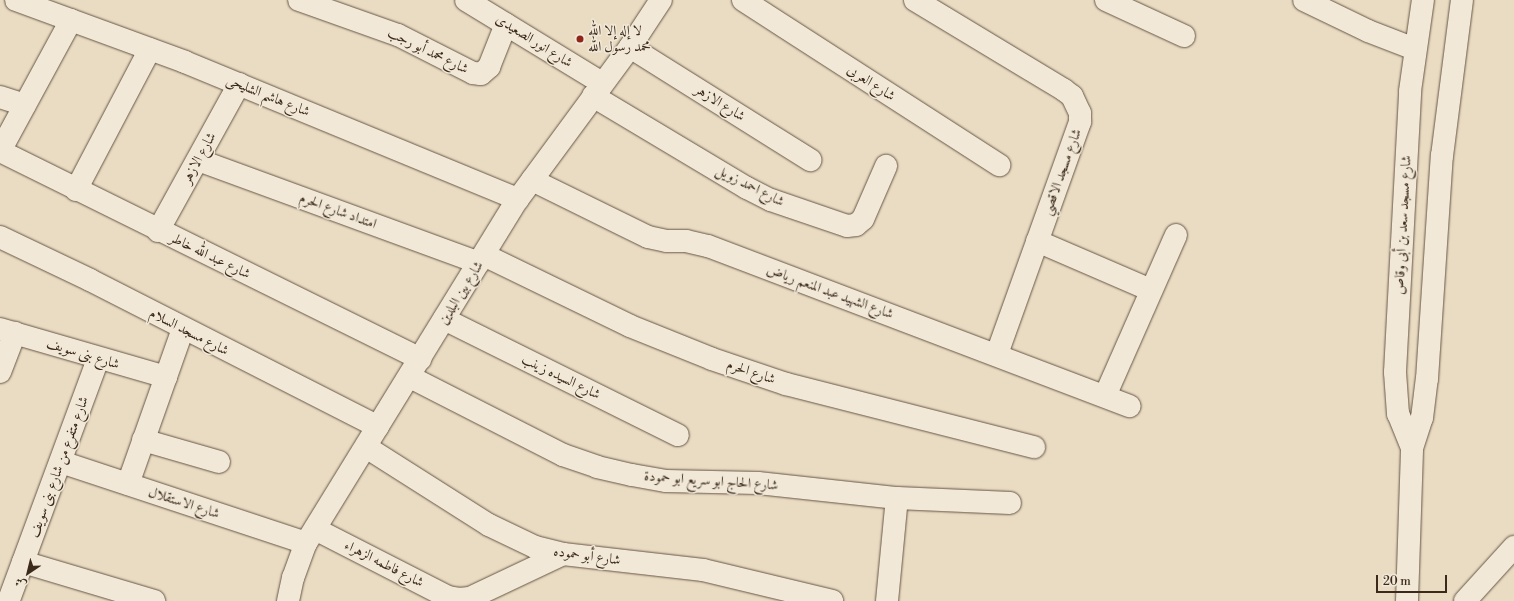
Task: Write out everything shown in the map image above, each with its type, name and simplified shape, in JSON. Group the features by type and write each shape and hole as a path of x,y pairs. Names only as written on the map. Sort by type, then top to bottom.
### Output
{"street":[{"name":"شارع هاشم الشليحى","path":"16,0 150,49 239,84 518,199"},
{"name":"شارع محمد أبو رجب","path":"299,0 405,38 473,73 481,74 489,67 506,24"},
{"name":"شارع انور الصعيدى","path":"466,0 506,24 598,90"},
{"name":"شارع بين البلدين","path":"288,601 293,578 310,536 518,199 630,47 661,0"},
{"name":"شارع العربى","path":"743,0 999,165"},
{"path":"1106,0 1184,36"},
{"path":"1304,0 1368,31 1415,49"},
{"name":"شارع مسجد سعد بن أبى وقاص","path":"1412,448 1398,414 1395,372 1410,91 1423,0"},
{"name":"شارع مسجد سعد بن أبى وقاص","path":"1407,601 1412,448 1422,418 1427,379 1442,156 1462,0"},
{"name":"شارع مسجد الاقصي","path":"918,1 1064,90 1077,104 1080,122 997,354"},
{"path":"0,151 71,20"},
{"name":"شارع الازهر","path":"630,47 810,160"},
{"path":"76,190 150,49"},
{"name":"شارع الازهر","path":"158,231 239,84"},
{"name":"شارع احمد زويل","path":"598,90 747,188 771,200 847,226 856,225 863,218 886,166"},
{"path":"0,97 25,105"},
{"name":"شارع عبد الله خاطر","path":"0,151 158,231 415,368"},
{"name":"امتداد شارع الحرم","path":"198,160 482,259"},
{"name":"شارع الشهيد عبد المنعم رياض","path":"532,180 648,237 667,241 686,241 708,246 997,354 1130,406"},
{"path":"1105,396 1176,235"},
{"name":"شارع مسجد السلام","path":"0,237 378,427"},
{"path":"1037,241 1151,290"},
{"name":"شارع الحرم","path":"482,259 630,326 712,359 786,384 1034,447"},
{"name":"شارع السيده زينب","path":"444,319 678,435"},
{"path":"128,484 183,329"},
{"path":"0,372 7,331"},
{"name":"شارع بنى سويف","path":"7,331 98,359 166,377"},
{"name":"شارع متفرع من شارع بنى سويف","path":"10,597 62,462 98,359"},
{"name":"شارع الحاج ابو سريع ابو حمودة","path":"415,368 562,455 596,467 666,481 758,483 898,498 1010,503"},
{"path":"143,440 219,462"},
{"name":"شارع أبو حموده","path":"366,447 511,538 563,554 703,570 832,601"},
{"name":"شارع الاستقلال","path":"62,462 128,484 310,536"},
{"path":"887,601 898,498"},
{"name":"شارع فاطمه الزهراء","path":"310,536 448,597 459,600 470,598 563,554"},
{"path":"1465,601 1514,547"},
{"path":"23,562 122,596 154,601"}],"place":[{"name":"لا إله إلا الله محمد رسول الله","path":"580,39"}]}
